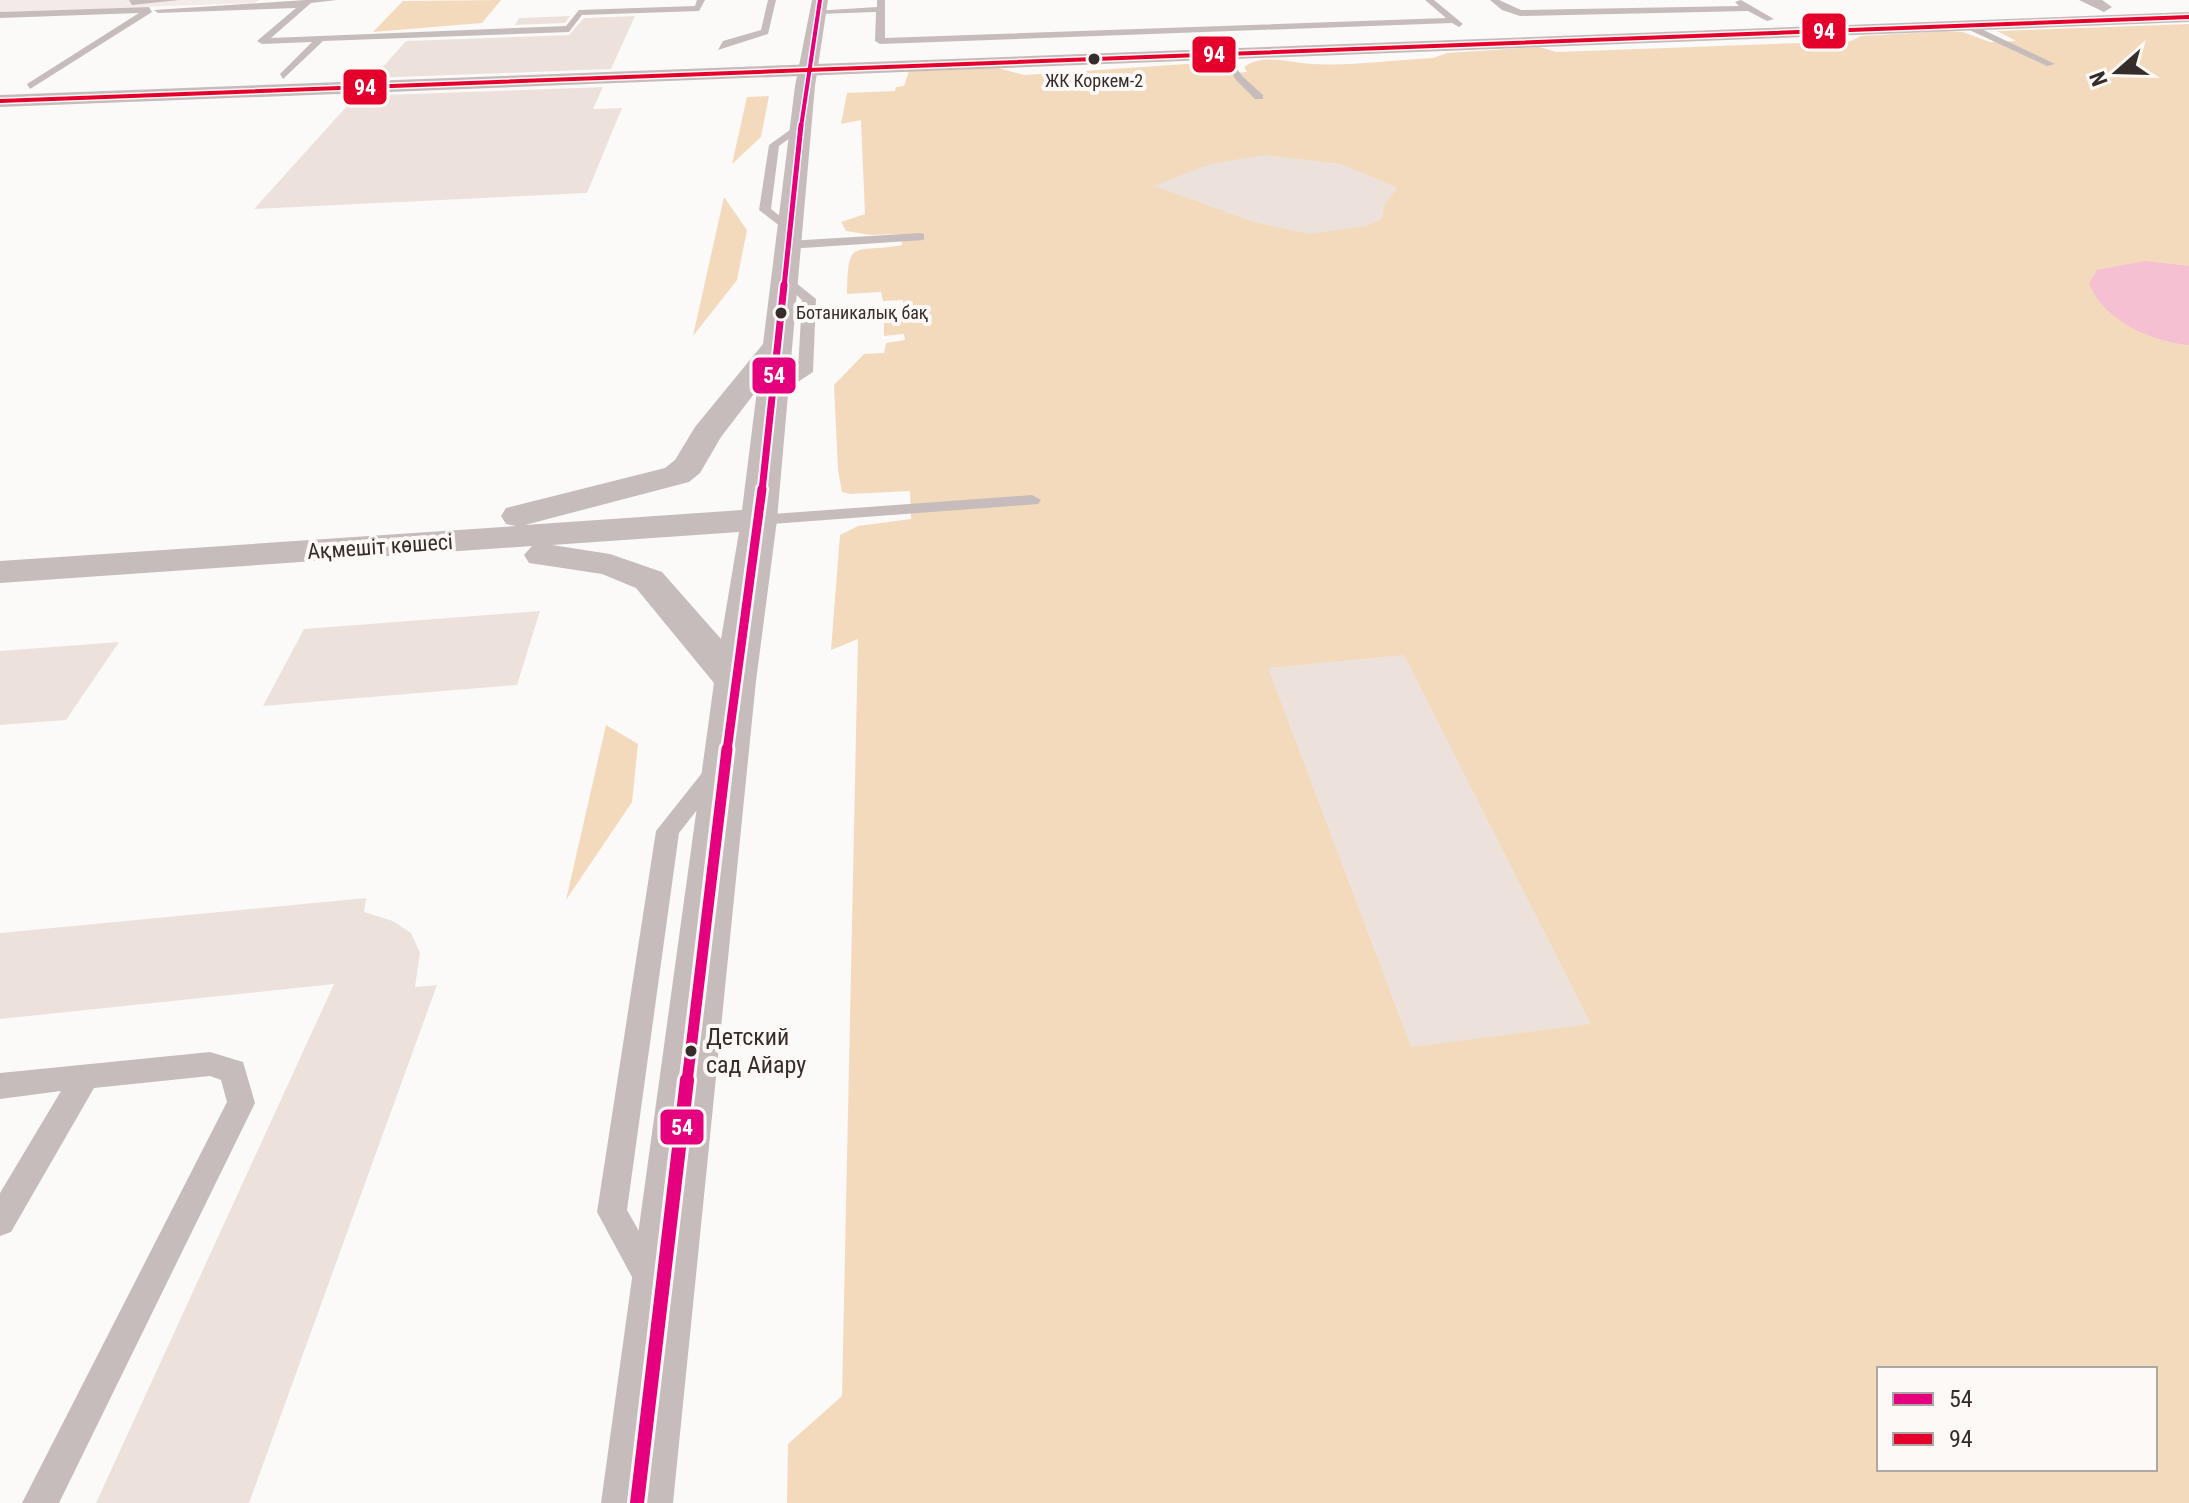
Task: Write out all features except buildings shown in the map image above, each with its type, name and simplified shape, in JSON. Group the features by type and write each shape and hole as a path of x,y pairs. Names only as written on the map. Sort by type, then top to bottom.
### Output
{"main road":[{"path":"1218,41 2189,3"},
{"path":"2124,6 2160,14 2141,19"},
{"path":"1460,32 1597,40 2189,17"},
{"path":"1573,26 1559,29 1559,33 1597,40"},
{"path":"0,101 1432,31 1458,33 1476,39 1472,44 1460,32"},
{"path":"0,87 283,76 812,63"}],"street":[{"path":"2087,0 2104,7"},
{"path":"637,1503 735,681 759,520 801,125 819,6"},
{"path":"408,544 677,475 688,466 706,434 777,346"},
{"name":"Ақмешіт көшесі","path":"0,572 759,520"},
{"path":"408,544 597,560 633,571 649,580 735,681"}],"lane":[{"path":"0,7 175,0"},
{"path":"262,6 272,0"},
{"path":"333,0 309,1 262,41 569,29 579,13 699,8 701,0"},
{"path":"721,48 726,43 765,32 772,0"},
{"path":"1429,0 1460,32"},
{"path":"1494,0 1518,17 1750,8"},
{"path":"1734,0 1770,19"},
{"path":"819,6 881,4 880,41 1218,41 1460,32"},
{"path":"0,15 303,5"},
{"path":"30,86 149,10"},
{"path":"1619,13 1636,24"},
{"path":"1968,26 2050,64"},
{"path":"283,76 320,39"},
{"path":"1218,41 1239,78 1259,97"},
{"path":"789,238 920,237"},
{"path":"772,394 805,372 809,299 785,278"},
{"path":"759,520 1032,500"},
{"path":"0,1086 210,1064 233,1071 241,1103 40,1503"},
{"path":"0,1221 86,1076"}],"shaded area":[{"path":"0,0 260,0 255,3 0,12"},
{"path":"501,0 482,23 373,32 403,1"},
{"name":"Ботаникалық бақ","path":"2189,24 2189,1503 787,1503 788,1444 842,1396 858,639 831,650 840,535 858,526 911,519 910,491 842,492 838,470 834,385 864,354 884,353 886,343 905,340 904,334 884,336 884,308 903,307 903,300 883,301 881,292 847,294 849,263 856,251 902,245 901,234 871,235 846,231 841,222 865,214 861,120 841,124 847,93 895,91 896,87 904,86 909,71 998,68 1024,75 1201,63 1215,74 1247,72 1244,67 1260,60 1342,64 1539,47 1557,52 1851,41 1861,36 1947,31 1963,32 1990,42 2016,41 1997,31"},
{"path":"769,96 761,137 732,164 747,97"},
{"path":"724,197 747,230 737,280 693,336"},
{"path":"2144,261 2189,266 2189,345 2160,339 2130,327 2105,308 2089,283 2097,270"},
{"path":"606,725 638,744 632,802 566,900"}],"transit line":[{"name":"54","path":"637,1503 735,681 759,520 805,86 820,0"},
{"name":"94","path":"0,101 2189,17"}],"place":[{"name":"ЖК Коркем-2","path":"1094,59"},
{"name":"Ботаникалық бақ","path":"781,313"},
{"name":"Детский сад Айару","path":"691,1051"}]}
